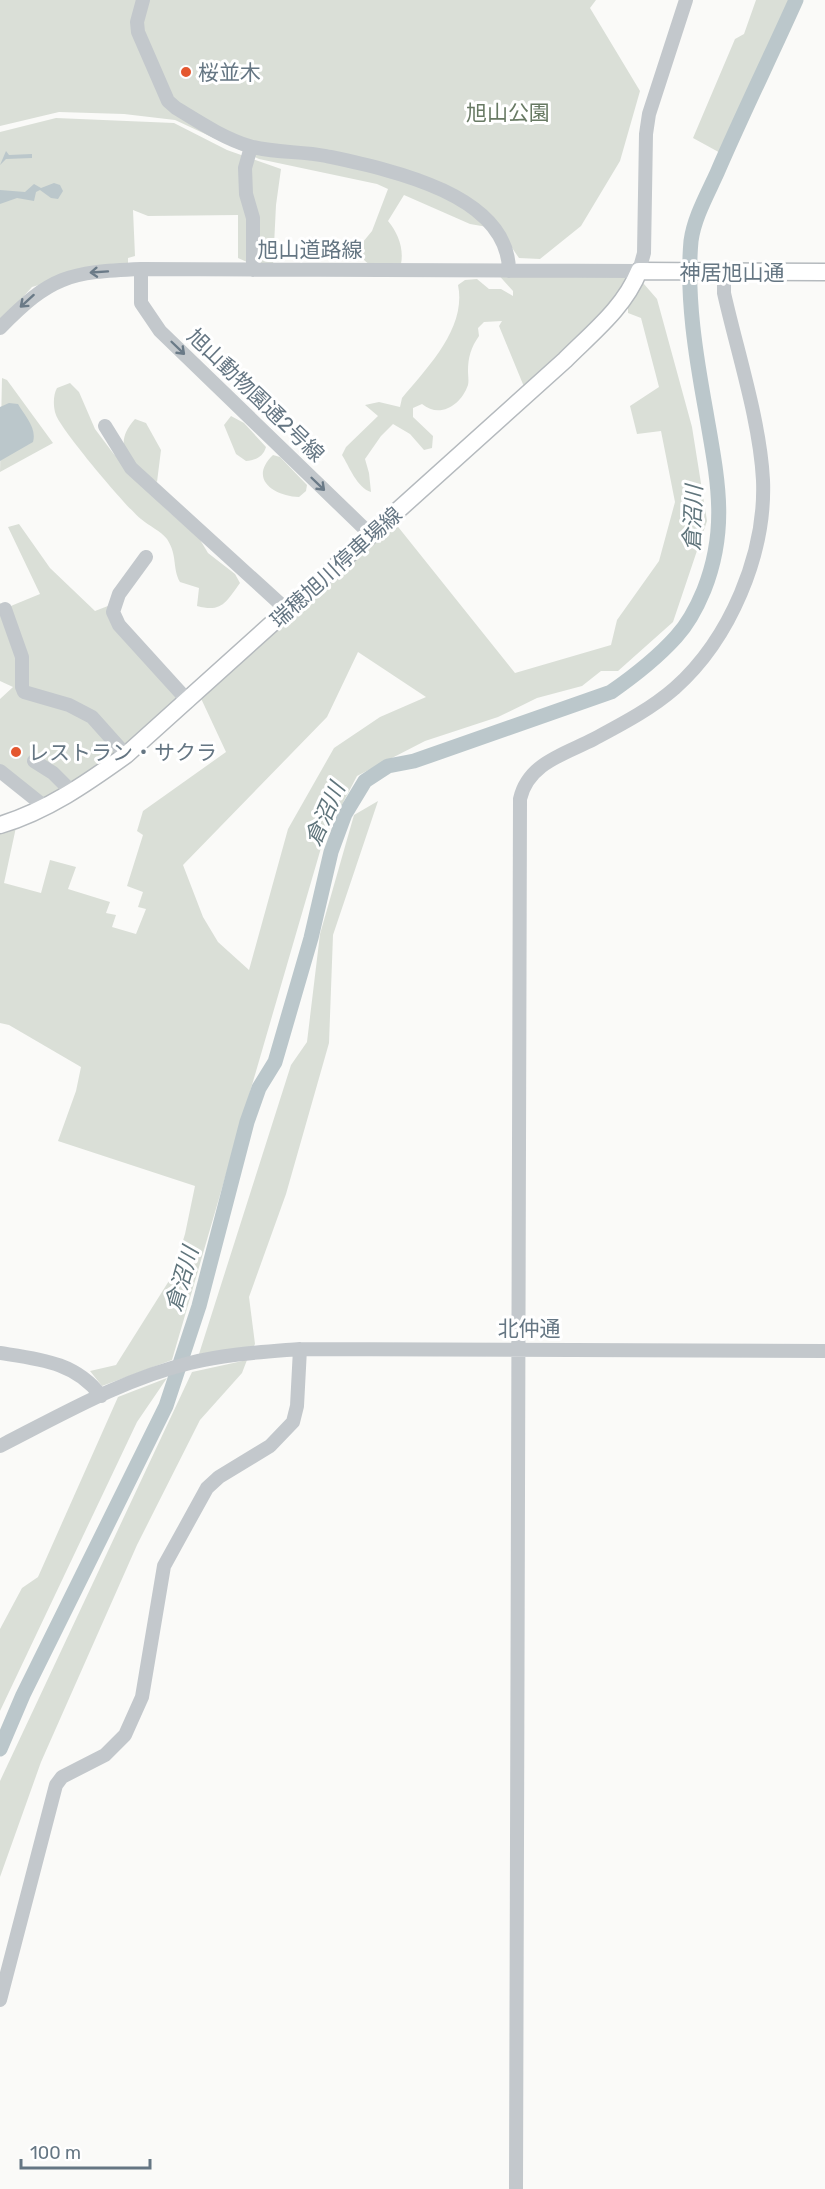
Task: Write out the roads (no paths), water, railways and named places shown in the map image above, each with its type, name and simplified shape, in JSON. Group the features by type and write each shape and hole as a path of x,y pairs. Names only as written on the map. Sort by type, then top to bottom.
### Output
{"main road":[{"name":"神居旭山通","path":"639,271 825,272"},
{"name":"瑞穂旭川停車場線","path":"2,823 45,807 72,792 126,755 288,611 595,331 628,295 639,271"}],"street":[{"path":"143,0 137,22 138,32 168,101 228,138 250,147 325,156 447,190 493,224 509,253 509,271"},
{"path":"639,271 644,253 646,134 650,114 686,0"},
{"path":"250,147 245,168 246,195 253,218 253,270"},
{"name":"旭山道路線","path":"0,328 30,297 58,280 82,273 141,269 639,271"},
{"name":"旭山動物園通2号線","path":"141,269 141,303 160,331 371,535"},
{"path":"516,2189 520,799 523,786 540,766 649,708 695,669 716,642 745,579 759,533 763,481 759,446 724,293 717,272"},
{"path":"105,426 131,468 288,611"},
{"path":"146,557 119,594 113,612 119,625 188,700"},
{"path":"6,609 22,657 24,692 69,705 92,717 126,755"},
{"path":"34,761 53,773 72,792"},
{"path":"0,771 45,807"},
{"name":"北仲通","path":"0,1446 100,1396 135,1382 188,1363 234,1355 300,1349 519,1348 825,1351"},
{"path":"0,2000 56,1785 62,1777 105,1755 125,1735 142,1697 164,1566 172,1547 207,1488 219,1477 270,1446 293,1422 297,1406 300,1349"},
{"path":"0,1353 63,1365 82,1376 100,1396"}],"waterway":[{"name":"倉沼川","path":"0,1749 23,1695 166,1406 199,1306 247,1122 259,1088 275,1062 311,938 331,852 345,814 365,781 388,766 414,761 611,692 669,645 685,626 704,590 712,567 719,523 717,480 693,327 690,284 691,241 701,207 796,0"}],"place":[{"name":"桜並木","path":"186,72"},
{"name":"レストラン・サクラ","path":"16,752"}],"park label":[{"name":"旭山公園","path":"508,112"}]}
